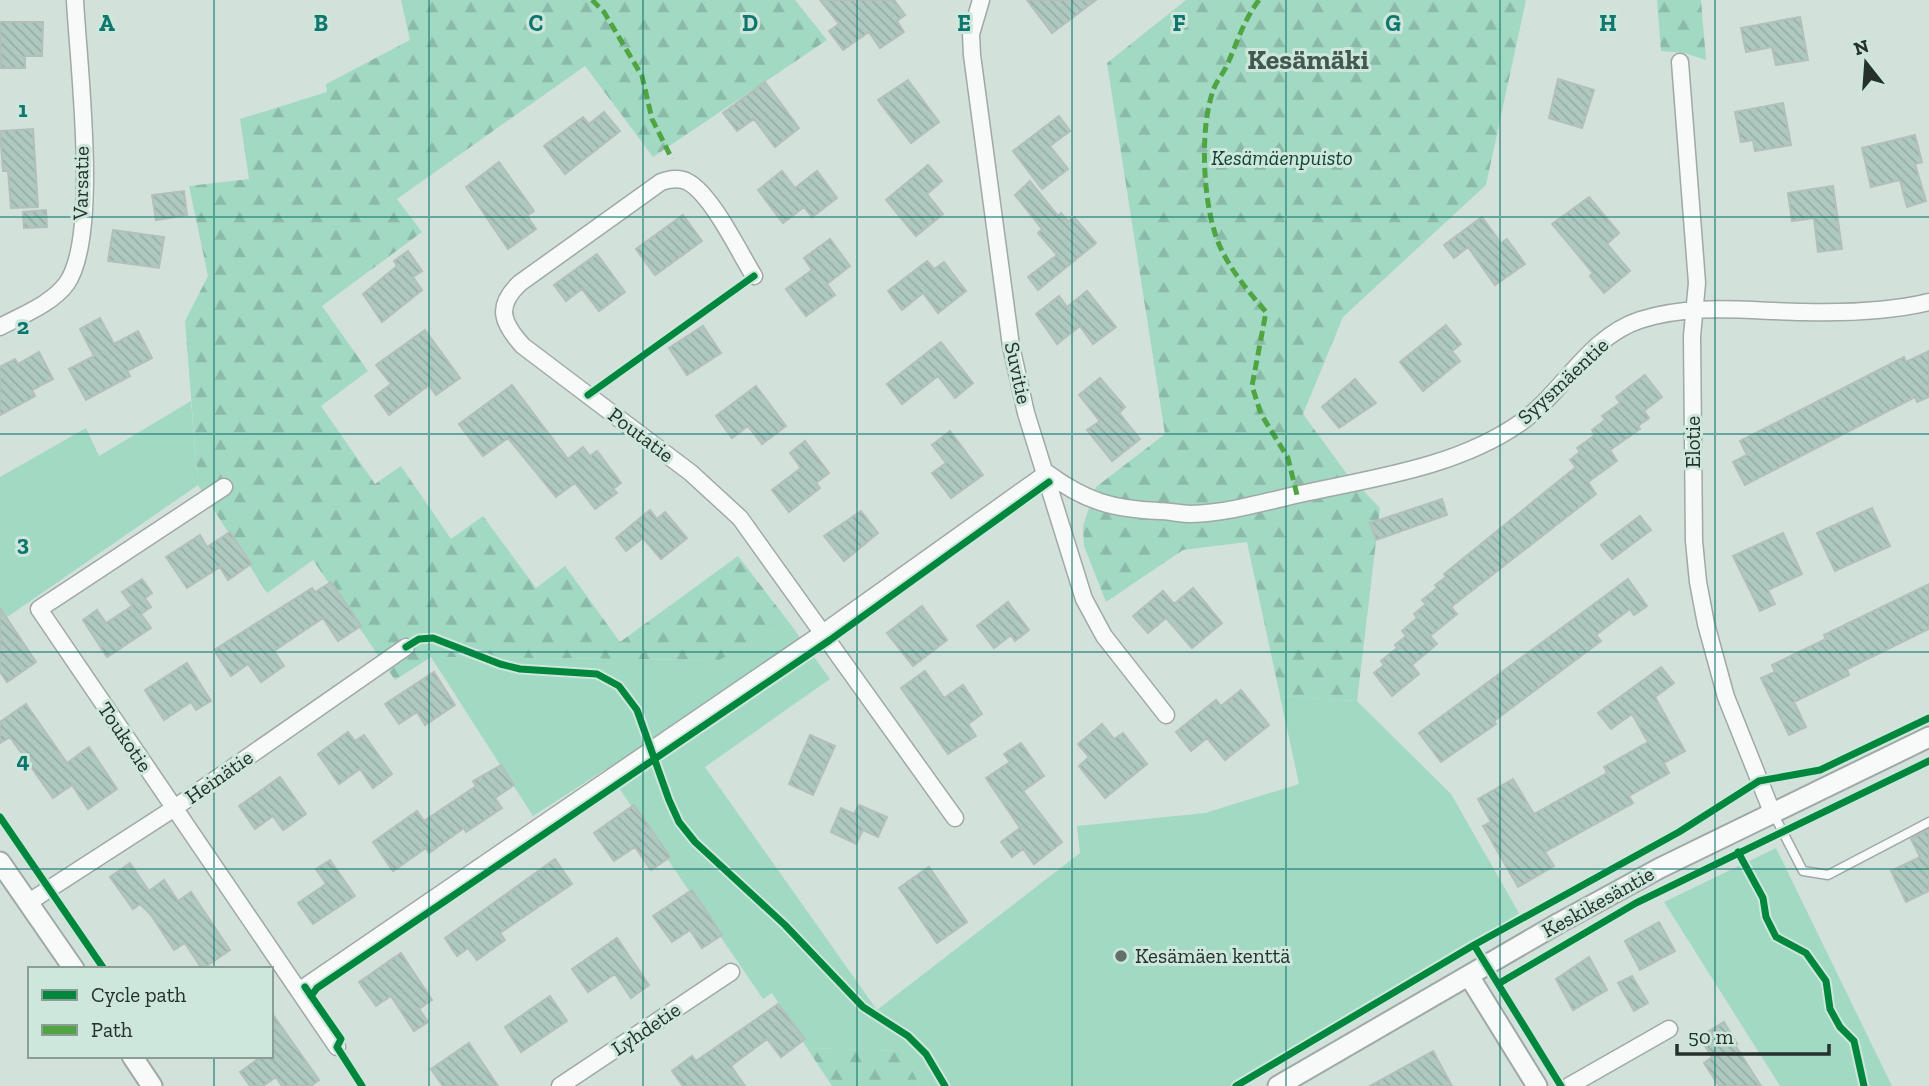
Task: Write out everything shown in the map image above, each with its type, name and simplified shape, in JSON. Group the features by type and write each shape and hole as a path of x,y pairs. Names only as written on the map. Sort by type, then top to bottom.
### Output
{"street":[{"name":"Varsatie","path":"0,327 39,307 67,282 80,242 84,179 75,0"},
{"path":"965,0 978,7"},
{"name":"Suvitie","path":"978,7 971,34 973,66 1011,346 1026,413 1047,473 1077,579 1093,616 1104,636 1166,715"},
{"name":"Elotie","path":"1680,62 1697,283 1692,336 1693,496 1698,582 1706,624 1726,697 1772,812"},
{"name":"Poutatie","path":"754,276 704,197 685,180 672,178 661,182 520,283 504,303 504,315 508,326 523,346 724,502 824,632 955,818"},
{"name":"Syysmäentie","path":"1047,473 1085,499 1122,508 1190,514 1244,507 1435,463 1472,450 1521,422 1539,408 1590,353 1619,330 1637,321 1695,308 1838,312 1929,302"},
{"path":"300,990 824,632 1047,473"},
{"name":"Toukotie","path":"224,487 39,609 337,1047"},
{"name":"Heinätie","path":"29,902 173,809 406,647"},
{"name":"Keskikesäntie","path":"1278,1086 1615,892 1772,812 1929,737"},
{"path":"0,862 73,967"},
{"name":"Lyhdetie","path":"560,1086 731,972"},
{"path":"1469,976 1537,1086"},
{"path":"1569,1086 1669,1030"},
{"path":"133,1058 152,1086"}],"lane":[{"path":"1772,812 1803,872 1828,875 1929,822"}],"green space":[{"path":"401,0 795,0 827,40 653,157 585,66 397,199 422,232 322,306 368,371 321,406 375,484 401,466 451,539 483,516 536,588 565,566 620,642 738,556 788,621 720,660 431,657 395,680 313,560 267,593 198,485 185,321 208,276 189,186 249,179 240,119 327,92 326,84 410,40"},
{"name":"Kesämäenpuisto","path":"1186,0 1526,0 1486,185 1343,317 1303,414 1347,474 1380,508 1357,701 1280,696 1247,542 1183,550 1106,602 1084,546 1083,526 1096,487 1165,434 1107,63"},
{"path":"1657,0 1701,0 1706,60 1684,53 1661,51"},
{"path":"191,401 198,485 0,622 0,477 86,428 99,456"},
{"path":"788,621 830,679 705,767 877,1010 1080,853 1077,826 1205,813 1299,784 1280,696 1357,701 1451,794 1519,913 1474,945 1236,1086 920,1086 903,1051 807,1048 772,993 763,999 606,769 533,816 431,657 720,660"},
{"path":"1776,848 1892,1086 1780,1086 1664,902"},
{"path":"807,1048 903,1051 920,1086 832,1086"}],"building":[{"path":"820,0 894,0 905,15 897,21 904,32 880,48 869,32 843,50 829,31 839,24"},
{"path":"1027,0 1096,0 1052,33"},
{"path":"1800,17 1808,60 1776,65 1772,47 1746,52 1741,28"},
{"path":"0,22 43,22 42,56 25,56 25,68 1,68"},
{"path":"1558,79 1594,90 1582,128 1549,118"},
{"path":"908,80 939,122 911,143 878,100"},
{"path":"765,82 799,128 775,147 754,119 737,131 723,113"},
{"path":"1783,103 1791,145 1755,151 1753,140 1741,142 1735,112"},
{"path":"604,112 620,131 565,174 544,146 583,117 589,124"},
{"path":"1059,116 1070,131 1050,146 1068,169 1042,189 1013,151"},
{"path":"33,129 38,207 11,208 8,171 3,171 0,131"},
{"path":"1915,135 1922,162 1915,164 1926,201 1907,207 1900,180 1871,187 1862,148"},
{"path":"499,162 534,211 527,216 536,229 508,249 466,187"},
{"path":"928,165 942,181 927,194 943,214 916,236 886,200"},
{"path":"782,171 795,188 817,171 837,198 812,217 804,207 783,223 758,190"},
{"path":"1030,181 1058,216 1061,213 1068,221 1074,217 1096,243 1038,290 1028,277 1057,255 1038,233 1042,229 1015,195"},
{"path":"1833,186 1842,249 1818,252 1814,218 1792,221 1788,193"},
{"path":"184,191 187,215 156,220 152,195"},
{"path":"1589,197 1619,233 1607,244 1630,271 1604,293 1590,276 1593,273 1552,224"},
{"path":"46,210 47,227 24,228 23,212"},
{"path":"683,215 702,241 655,275 636,249"},
{"path":"1482,217 1501,243 1507,239 1525,264 1495,285 1468,247 1454,258 1444,245"},
{"path":"113,230 164,237 159,268 108,261"},
{"path":"830,239 850,266 827,284 835,295 806,316 786,289 812,270 804,258"},
{"path":"408,251 422,271 413,277 422,290 382,322 363,294 397,266 394,261"},
{"path":"597,254 625,292 599,311 582,289 566,301 554,285"},
{"path":"927,261 934,269 944,262 966,291 938,313 923,293 902,310 888,291"},
{"path":"1087,291 1116,327 1093,344 1080,326 1057,344 1036,314 1059,296 1067,307"},
{"path":"100,318 114,344 138,331 152,358 127,371 130,376 86,400 69,369 94,356 80,329"},
{"path":"1446,325 1461,344 1452,351 1460,361 1423,391 1400,362"},
{"path":"703,326 721,353 687,375 669,348"},
{"path":"425,330 460,378 436,395 429,385 389,415 375,396 391,384 376,365"},
{"path":"941,342 973,383 955,398 938,376 902,404 887,384"},
{"path":"1929,351 1929,397 1917,402 1915,397 1745,485 1733,462 1747,455 1740,441 1904,357 1906,362"},
{"path":"39,352 53,379 32,390 35,396 0,415 0,367 15,359 18,364"},
{"path":"1645,375 1662,397 1644,411 1649,418 1638,426 1640,429 1610,450 1617,461 1588,482 1596,494 1451,607 1457,614 1430,636 1437,644 1412,665 1419,674 1392,696 1374,673 1384,665 1381,661 1397,648 1395,645 1406,636 1402,631 1417,618 1414,614 1426,604 1422,600 1437,588 1435,585 1446,577 1444,574 1576,467 1570,460 1580,452 1577,448 1595,435 1592,430 1605,420 1602,416 1620,403 1616,397"},
{"path":"1100,378 1125,407 1119,413 1140,439 1112,461 1087,430 1100,421 1079,395"},
{"path":"1355,379 1376,403 1339,428 1322,407"},
{"path":"512,385 568,459 583,447 590,456 597,451 621,483 613,489 617,493 595,509 575,483 556,497 508,438 483,456 459,424"},
{"path":"756,386 786,426 762,444 748,426 732,438 716,416"},
{"path":"950,431 983,475 951,498 932,473 946,463 932,445"},
{"path":"805,441 829,473 816,483 820,488 789,512 772,490 801,468 790,453"},
{"path":"1442,499 1447,515 1376,540 1370,523"},
{"path":"1872,508 1890,546 1835,571 1817,533"},
{"path":"650,510 657,519 665,512 687,538 661,559 643,538 626,551 616,538"},
{"path":"861,511 878,533 844,561 824,536"},
{"path":"1640,516 1651,530 1612,559 1601,545"},
{"path":"230,532 251,564 228,580 220,567 187,588 166,557 200,535 207,547"},
{"path":"1783,533 1802,574 1768,590 1775,604 1760,611 1733,556"},
{"path":"142,579 152,593 145,598 151,607 141,614 151,628 107,657 83,620 97,610 106,623 132,606 122,592"},
{"path":"1628,579 1647,606 1634,615 1630,609 1596,635 1601,641 1494,721 1496,724 1441,762 1419,733"},
{"path":"331,582 361,626 338,641 323,618 274,651 284,666 261,682 248,664 231,676 214,650 312,588 315,592"},
{"path":"1929,584 1929,629 1847,669 1849,675 1794,702 1806,727 1789,735 1761,678 1775,672 1772,665 1826,639 1824,635"},
{"path":"1193,588 1222,623 1192,648 1166,618 1148,633 1133,616 1163,591 1174,604"},
{"path":"1008,602 1029,630 1015,641 1011,635 994,648 977,626"},
{"path":"922,606 947,640 913,666 887,633"},
{"path":"0,608 36,662 7,682 0,672"},
{"path":"187,663 211,701 196,710 191,702 164,720 145,690"},
{"path":"1661,667 1674,683 1655,697 1685,751 1664,763 1669,773 1629,796 1633,803 1545,852 1554,866 1518,887 1483,826 1491,822 1478,799 1513,779 1534,814 1607,773 1604,767 1648,742 1632,714 1611,729 1598,713"},
{"path":"925,671 944,698 963,685 982,714 968,724 976,736 948,754 901,688"},
{"path":"434,672 455,705 425,725 417,712 399,724 385,704"},
{"path":"1241,690 1269,725 1225,760 1207,738 1191,751 1176,732 1216,700 1221,706"},
{"path":"26,704 67,763 89,747 117,789 88,809 72,785 53,798 10,737 0,743 0,722"},
{"path":"1102,724 1114,739 1123,733 1147,764 1105,798 1079,766 1089,757 1078,744"},
{"path":"348,732 355,741 364,735 392,774 373,788 360,769 339,784 318,754"},
{"path":"810,735 835,746 813,795 789,784"},
{"path":"1021,743 1044,776 1023,791 1062,842 1034,864 1023,849 1012,857 1001,842 1020,828 986,778 1010,762 1004,754"},
{"path":"501,765 514,785 495,798 502,808 466,832 464,828 429,853 426,848 393,871 373,842 417,811 424,821 476,786 473,781"},
{"path":"280,777 306,814 283,830 273,816 255,829 239,806"},
{"path":"634,805 670,857 651,870 635,847 614,861 594,833"},
{"path":"859,805 887,817 878,837 863,830 856,844 831,832 841,808 854,814"},
{"path":"1929,829 1929,891 1906,902 1891,871 1920,857 1911,839"},
{"path":"555,859 572,884 500,933 505,940 477,960 468,948 457,956 445,938"},
{"path":"330,860 355,896 313,924 298,903 326,884 316,869"},
{"path":"130,863 149,891 164,880 178,901 191,892 230,950 205,967 201,967 185,943 174,950 151,915 140,904 133,909 110,877"},
{"path":"929,867 967,922 937,943 899,888"},
{"path":"692,890 722,935 702,948 690,930 672,942 653,916"},
{"path":"1659,922 1675,951 1640,970 1625,941"},
{"path":"617,938 649,985 631,998 615,974 588,992 572,969"},
{"path":"401,953 432,1000 419,1009 428,1022 414,1031 391,996 376,1006 359,982"},
{"path":"1589,957 1607,990 1573,1010 1556,979"},
{"path":"1632,976 1648,1003 1634,1011 1618,983"},
{"path":"550,996 567,1021 521,1052 505,1027"},
{"path":"778,1004 805,1039 781,1057 767,1039 731,1066 745,1086 683,1086 672,1071 692,1056 696,1061"},
{"path":"273,1015 319,1080 311,1086 282,1086 276,1077 263,1086 250,1086 240,1072 259,1058 273,1058"},
{"path":"1724,1022 1761,1086 1719,1086 1704,1063 1712,1057 1699,1037"},
{"path":"469,1043 498,1086 443,1086 431,1069"},
{"path":"1433,1051 1452,1086 1370,1086"}],"marked path":[{"path":"592,0 604,12 642,76 652,119 672,159"},
{"path":"1259,0 1245,23 1213,91 1206,123 1205,180 1210,215 1223,252 1243,284 1266,312 1252,386 1261,414 1288,458 1297,495"}],"cycle path":[{"path":"588,395 754,276"},
{"path":"311,996 317,988 830,640 1049,482"},
{"path":"406,647 419,639 433,638 500,664 520,669 597,674 619,686 637,710 669,800 679,822 695,842 785,925 863,1007 908,1036 926,1054 945,1086"},
{"path":"1236,1086 1474,945 1679,832 1759,781 1820,770 1929,718"},
{"path":"1498,984 1636,903 1929,761"},
{"path":"0,817 103,967"},
{"path":"1738,852 1763,898 1766,917 1776,937 1806,953 1826,981 1830,1009 1840,1027 1854,1041 1864,1086"},
{"path":"1474,945 1561,1086"},
{"path":"305,987 341,1039 337,1047 362,1086"}],"place":[{"name":"Kesämäen kenttä","path":"1121,956"}],"district":[{"name":"Kesämäki","path":"1308,59"}]}
